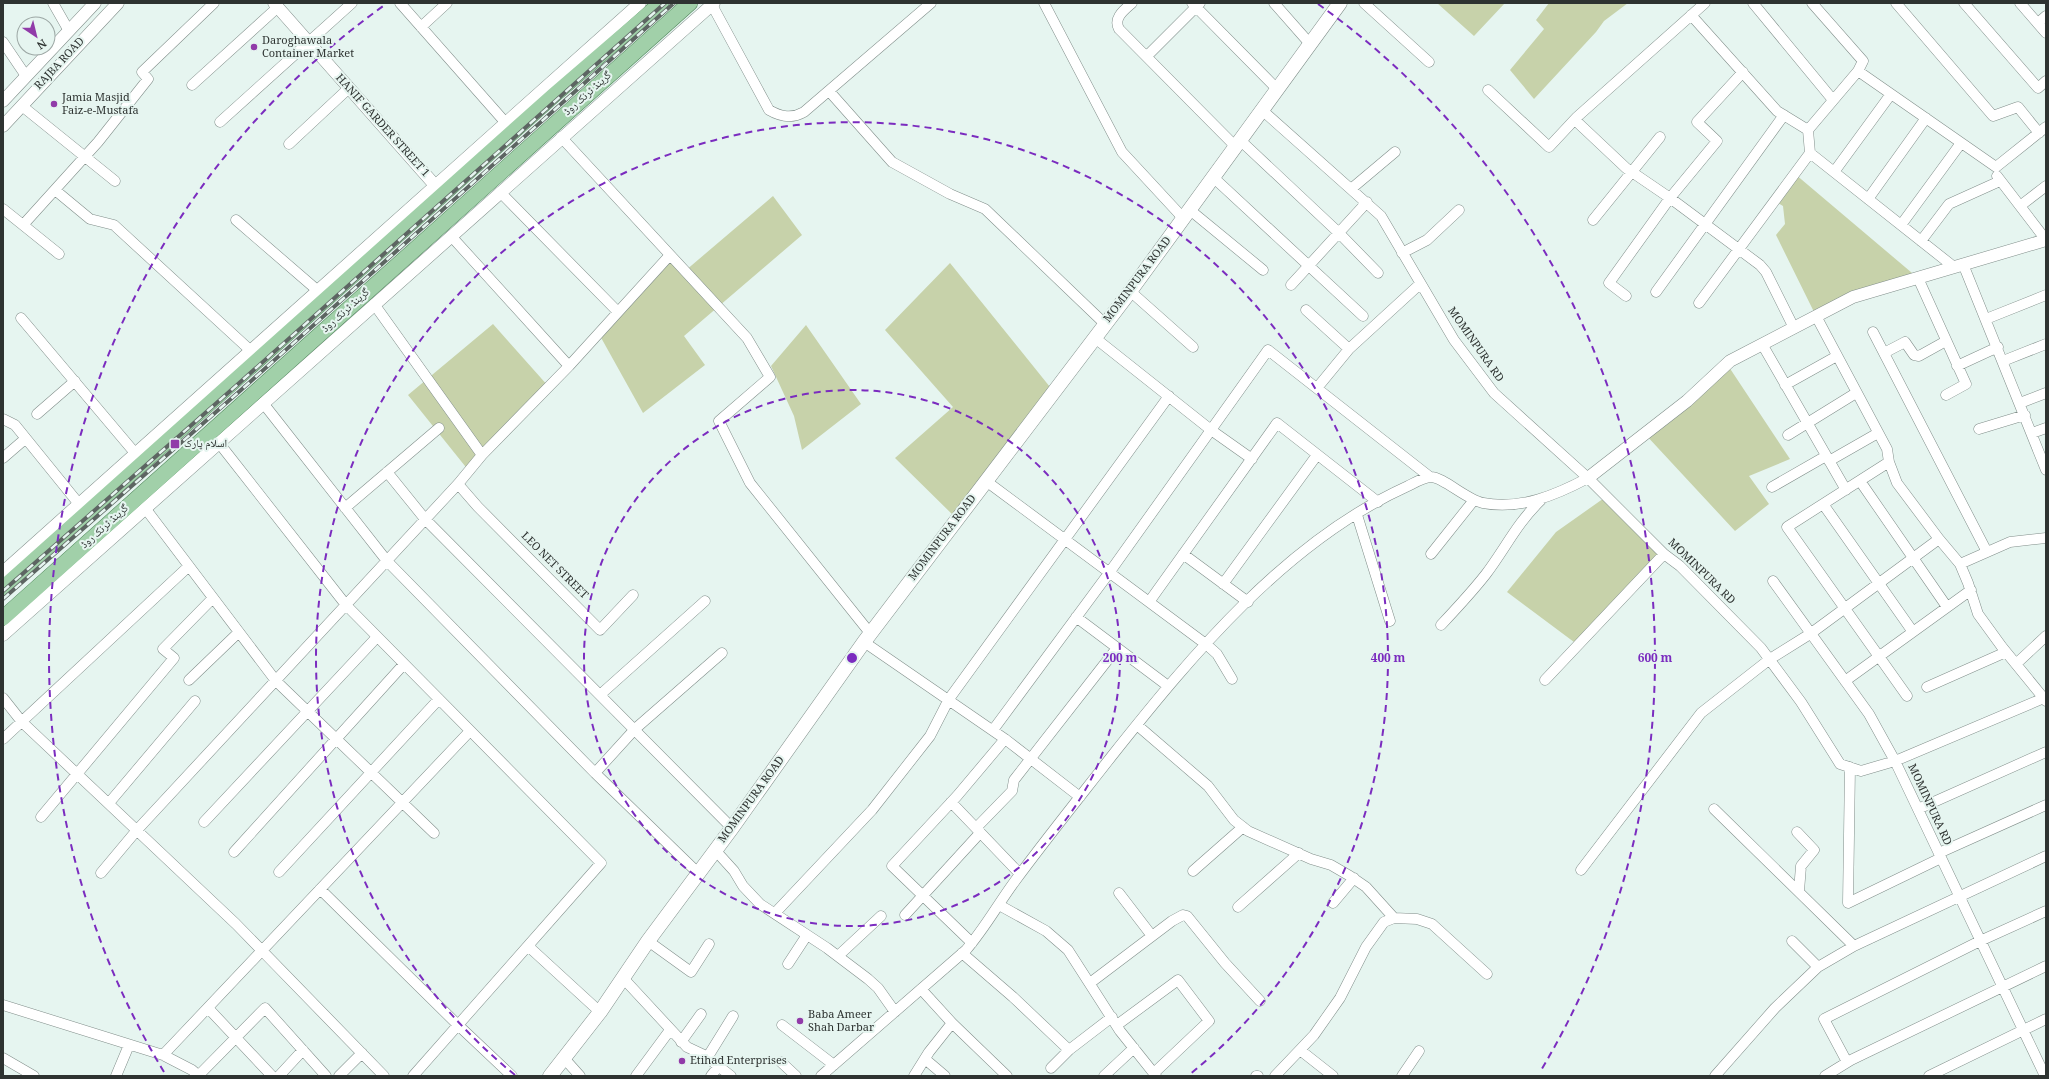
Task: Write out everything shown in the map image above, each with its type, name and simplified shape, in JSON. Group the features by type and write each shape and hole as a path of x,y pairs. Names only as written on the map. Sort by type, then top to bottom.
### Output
{"main road":[{"name":"گرینڈ ٹرنک روڈ","path":"3,588 439,190 550,91 661,3"},
{"name":"گرینڈ ٹرنک روڈ","path":"3,618 690,3"},
{"name":"MOMINPURA ROAD","path":"550,1076 563,1057 600,1012 648,941 732,828 867,638 1130,292 1311,45 1340,3"},
{"path":"550,91 568,111"}],"street":[{"path":"53,3 69,31"},
{"name":"RAJBA ROAD","path":"4,99 95,3"},
{"name":"RAJBA ROAD","path":"3,126 118,3"},
{"path":"23,225 85,156 148,79 142,72 214,3"},
{"path":"220,122 352,3"},
{"path":"400,3 505,122"},
{"path":"422,27 447,3"},
{"path":"3,572 317,290 439,190 505,122 550,91 640,3"},
{"path":"3,635 561,137 713,4 769,110 777,115 796,116 804,112 931,3"},
{"path":"1044,3 1122,152 1187,214 1263,270"},
{"path":"1132,3 1120,14 1116,24 1123,34 1238,144 1339,232 1378,273"},
{"path":"1274,3 1311,45"},
{"path":"1364,3 1429,62"},
{"path":"1488,90 1549,147 1575,120 1705,3"},
{"path":"1753,3 1833,100"},
{"path":"1699,303 1810,153 1808,130 1858,70 1863,61 1812,3"},
{"path":"1896,3 1993,116 2018,107 2042,130 1996,168"},
{"path":"1964,3 2038,88 2046,80"},
{"path":"2020,3 2046,32"},
{"path":"1147,56 1196,4 1278,90"},
{"path":"192,85 276,5"},
{"name":"HANIF GARDER STREET 1","path":"276,5 439,190"},
{"path":"1691,15 1777,111 1808,130"},
{"path":"2038,23 2046,16"},
{"path":"3,42 26,76"},
{"path":"993,730 1109,573 1268,350 1430,477 1437,478 1474,500 1484,503 1512,504 1542,499 1565,490 1588,478 1687,402 1730,361 1853,297 2046,240 2000,181 1997,176 1996,168 1858,70"},
{"path":"1626,296 1609,284 1670,198 1717,141 1697,122 1743,72"},
{"path":"289,144 349,88"},
{"path":"829,91 892,162 950,194 985,209 1105,324"},
{"path":"1834,172 1891,94"},
{"path":"4,99 20,108 85,156 115,181"},
{"name":"MOMINPURA RD","path":"1263,111 1381,216 1454,340 1494,393 1588,478 1664,554 1680,566 1770,659 1801,702 1840,764 1861,771 1895,761 2045,1076"},
{"path":"1656,292 1784,115"},
{"path":"1868,199 1926,118"},
{"path":"1575,120 1632,172 1739,249 1766,272 1794,328"},
{"path":"561,137 747,338 770,377 719,421 750,483 867,638 1032,759 1080,797"},
{"path":"1593,220 1660,137"},
{"path":"1901,225 1961,143"},
{"path":"1351,189 1395,152"},
{"path":"1810,153 1921,241 1958,266 1986,319 2032,433 2042,450 2046,470"},
{"path":"1214,178 1363,316"},
{"path":"1921,241 1949,204 2000,181"},
{"path":"2020,206 2046,186"},
{"path":"55,190 90,219 114,225 250,350"},
{"path":"500,192 618,312"},
{"path":"1291,285 1367,202"},
{"path":"3,208 59,254"},
{"path":"1402,253 1427,240 1459,210"},
{"path":"236,220 317,290"},
{"path":"451,236 569,366"},
{"path":"101,872 137,830 458,484 482,454 569,366 670,255"},
{"path":"1918,278 1966,384 1946,396"},
{"path":"1317,388 1349,349 1420,284"},
{"path":"1130,292 1193,347"},
{"path":"1986,319 2046,294"},
{"path":"374,304 482,454"},
{"path":"1306,310 1349,349"},
{"path":"1773,581 1873,720 1895,761 2045,700 2006,652 1978,614 1971,590 1960,564 1939,539 1897,483 1889,462 1887,449 1816,316"},
{"path":"21,318 136,453"},
{"path":"1873,332 1987,552"},
{"path":"1095,338 1211,430 1252,459"},
{"path":"1884,353 1905,342 1914,355 1919,356 1946,341"},
{"path":"1762,344 1846,490"},
{"path":"2004,361 2046,344"},
{"path":"1957,366 1998,347"},
{"path":"1785,385 1837,356"},
{"path":"36,414 75,381"},
{"path":"1788,435 1856,393"},
{"path":"2020,403 2046,393"},
{"path":"775,913 872,810 930,736 950,699 1169,396"},
{"path":"263,403 387,561 595,773 698,873"},
{"path":"1979,429 2025,415"},
{"path":"3,419 15,424 25,439 79,504"},
{"path":"1149,602 1277,423 1378,502"},
{"path":"345,508 439,428"},
{"path":"2032,433 2046,428"},
{"path":"1772,487 1878,433"},
{"path":"3,458 25,439"},
{"path":"219,443 346,605 601,863 413,1076"},
{"path":"1223,584 1317,455"},
{"path":"1889,462 1787,527 1907,696"},
{"path":"387,472 425,519 732,828"},
{"path":"821,1076 972,943 983,930 1020,874 1168,686 1288,562 1323,535 1357,514 1406,487 1430,477"},
{"path":"1860,481 1947,607"},
{"path":"986,482 1207,645 1217,654 1232,679"},
{"name":"LEO NET STREET","path":"458,484 478,507 600,630 633,595"},
{"path":"1441,625 1474,589 1525,516 1542,499"},
{"path":"1431,554 1474,500"},
{"path":"1823,504 1913,632"},
{"path":"145,508 276,681 434,833"},
{"path":"1357,514 1390,621"},
{"path":"1960,564 2010,542 2046,538"},
{"path":"1580,870 1701,713 1770,659 1810,634 1939,539"},
{"path":"1183,554 1248,602"},
{"path":"1545,680 1664,554"},
{"path":"3,739 189,566"},
{"path":"1845,681 1971,590"},
{"path":"41,817 174,658 163,649 213,598"},
{"path":"600,694 705,601"},
{"path":"1076,617 1168,686"},
{"path":"189,680 239,632"},
{"path":"2016,664 2046,636"},
{"path":"204,822 376,637"},
{"path":"905,915 923,896 1012,791 1014,780 1032,759 1117,648"},
{"path":"1927,687 2006,652"},
{"path":"595,773 635,729 722,653"},
{"path":"234,852 404,664"},
{"path":"3,698 22,722 262,950 384,1076"},
{"path":"279,872 439,699"},
{"path":"109,804 195,701"},
{"path":"1137,725 1208,786 1234,820 1243,827 1299,853 1332,866 1354,878 1366,887 1394,918"},
{"path":"163,1055 470,731"},
{"path":"972,943 892,866 951,802 1005,739"},
{"path":"1918,809 2046,752"},
{"path":"1850,767 1848,902 2046,805"},
{"path":"951,802 1020,874"},
{"path":"1714,809 1854,946"},
{"path":"1193,872 1243,827"},
{"path":"1796,832 1814,850 1802,866 1799,891"},
{"path":"716,850 734,871 743,886 760,904 838,956 878,988 895,1012"},
{"path":"1238,907 1299,853"},
{"path":"1715,1076 1776,1008 1818,967 1854,946 2046,856"},
{"path":"1334,903 1354,878"},
{"path":"320,889 512,1076"},
{"path":"1119,892 1152,936"},
{"path":"999,905 1046,931 1068,950 1115,1021 1155,1074 1209,1021 1178,980 1115,1021 1069,1050 1051,1068"},
{"path":"1847,1062 1824,1019 1980,941 2046,910"},
{"path":"1090,983 1152,936 1183,915 1187,916 1225,963 1260,1000"},
{"path":"838,956 881,916"},
{"path":"1275,1076 1314,1035 1340,998 1366,947 1384,922 1394,918 1417,919 1432,924 1487,974"},
{"path":"788,964 807,935"},
{"path":"648,941 691,972 709,944"},
{"path":"1792,941 1818,967"},
{"path":"528,946 600,1012"},
{"path":"962,953 1013,997 1069,1050"},
{"path":"1825,1076 1847,1062 2046,966"},
{"path":"623,978 687,1048 708,1058 731,1076"},
{"path":"921,989 952,1023 1007,1076"},
{"path":"3,1005 163,1055 194,1074 235,1038 265,1008 326,1076"},
{"path":"208,1008 272,1076"},
{"path":"681,1042 701,1014"},
{"path":"708,1058 733,1016"},
{"path":"1929,1076 2046,1019"},
{"path":"914,1076 952,1023"},
{"path":"782,1025 834,1065"},
{"path":"636,1076 670,1030"},
{"path":"116,1076 129,1045"},
{"path":"1104,1076 1134,1048"},
{"path":"279,1076 303,1050"},
{"path":"1300,1050 1333,1076"},
{"path":"1402,1076 1419,1051"},
{"path":"339,1076 362,1053"},
{"path":"563,1057 580,1076"},
{"path":"3,1058 28,1075"},
{"path":"925,1059 945,1076"},
{"path":"780,1062 796,1076"},
{"path":"711,1076 718,1067"}],"green space":[{"path":"1437,3 1505,3 1474,36"},
{"path":"1549,3 1628,3 1604,21 1596,32 1534,99 1510,70 1544,29 1536,20"},
{"path":"1795,174 1918,278 1816,316 1776,235 1785,224 1783,206 1775,201"},
{"path":"773,196 802,235 684,336 705,365 643,413 599,334 670,255 685,271"},
{"path":"950,263 1054,392 957,519 895,458 953,407 885,330"},
{"path":"493,324 549,387 469,471 408,395"},
{"path":"806,325 861,404 802,450 794,416 771,366"},
{"path":"1727,364 1790,459 1749,476 1769,504 1735,531 1645,434"},
{"path":"1607,496 1664,554 1578,645 1507,592 1556,532"}],"railway":[{"path":"3,591 237,385 665,3"},
{"path":"3,599 241,390 674,3"}],"place":[{"name":"Daroghawala Container Market","path":"254,47"},
{"name":"Jamia Masjid Faiz-e-Mustafa","path":"54,104"},
{"name":"اسلام پارک","path":"175,444"},
{"name":"Baba Ameer Shah Darbar","path":"800,1021"},
{"name":"Etihad Enterprises","path":"682,1061"}]}
